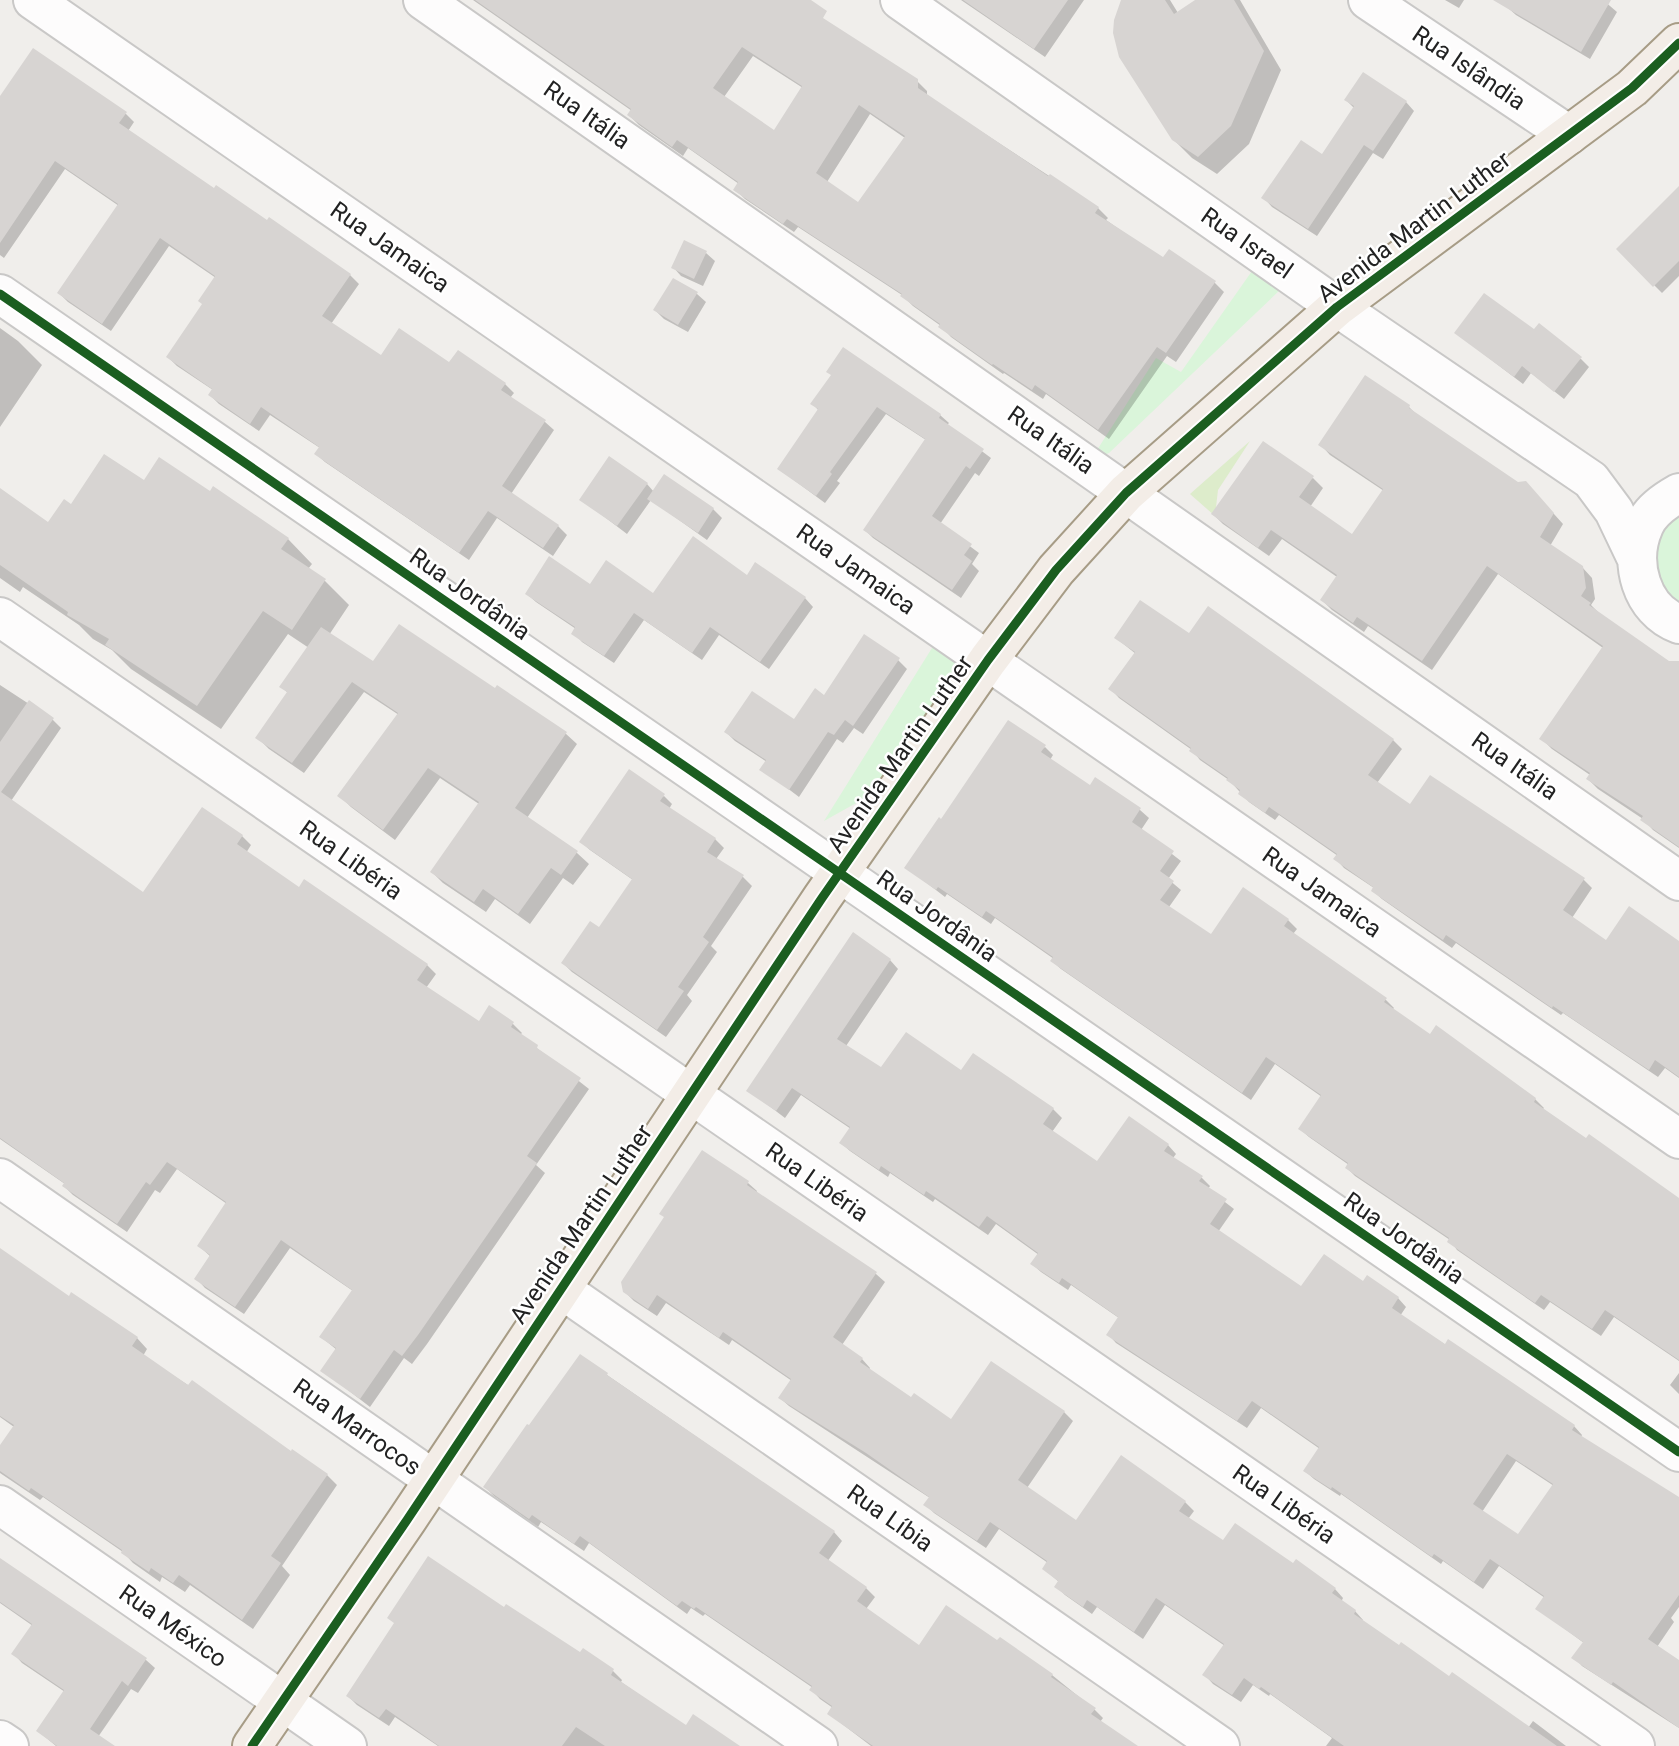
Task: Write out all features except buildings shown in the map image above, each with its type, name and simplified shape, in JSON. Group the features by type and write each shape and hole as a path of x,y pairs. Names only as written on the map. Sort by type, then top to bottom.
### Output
{"main road":[{"name":"Avenida Martin Luther","path":"252,1746 840,873 988,660 1056,570 1126,493 1337,307 1632,88 1679,43"}],"street":[{"name":"Rua Jamaica","path":"33,0 1679,1139"},
{"name":"Rua Itália","path":"423,0 1679,881"},
{"name":"Rua Israel","path":"900,0 1337,307 1591,480 1614,511 1636,557 1638,576 1646,595 1658,610 1679,625"},
{"name":"Rua Islândia","path":"1368,0 1569,135"},
{"name":"Rua Jordânia","path":"0,294 1679,1452"},
{"path":"1636,557 1644,524 1662,502 1679,493"},
{"name":"Rua Libéria","path":"0,617 1635,1746"},
{"name":"Rua Marrocos","path":"0,1178 818,1746"},
{"name":"Rua Líbia","path":"561,1289 1220,1746"},
{"name":"Rua México","path":"0,1505 347,1746"},
{"path":"0,1740 9,1746"}],"green space":[{"path":"1252,271 1280,290 1109,453 1104,455 1097,450 1156,358 1181,372"},
{"path":"1250,441 1218,490 1215,516 1190,494"},
{"path":"1679,509 1679,613 1658,596 1653,535"},
{"path":"937,640 976,668 867,797 824,821"}],"cycle path":[{"path":"252,1746 407,1520 822,898 988,660 1056,570 1126,493 1337,307 1632,88 1679,43"},
{"path":"0,294 1679,1452"}]}
